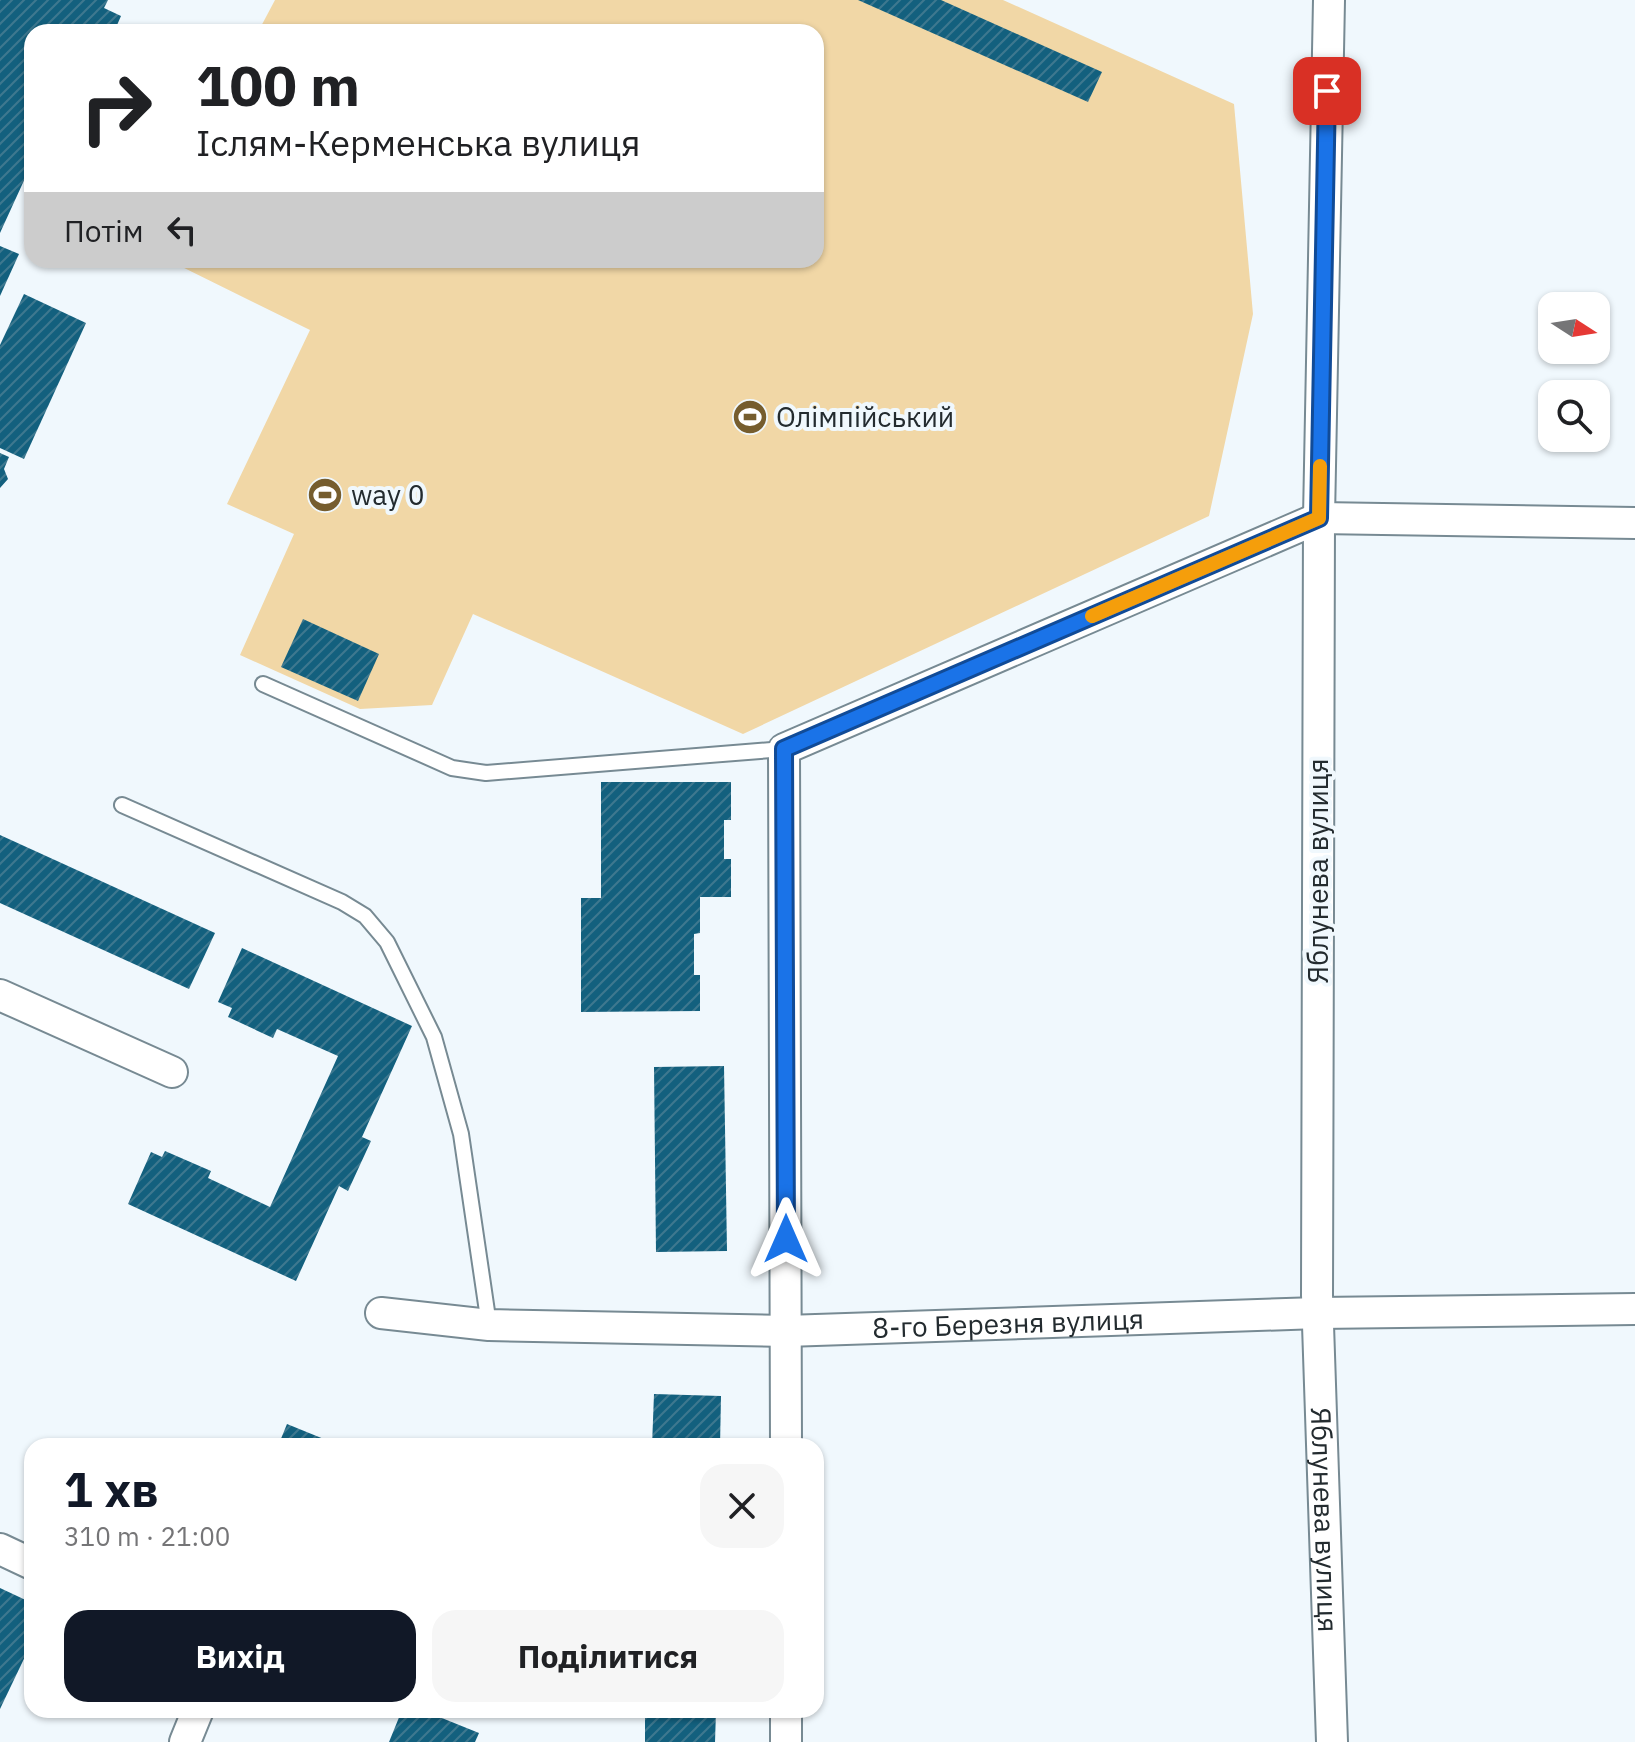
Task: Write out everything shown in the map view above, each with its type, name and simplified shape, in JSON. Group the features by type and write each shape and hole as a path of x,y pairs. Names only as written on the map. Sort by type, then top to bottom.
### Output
{"street":[{"name":"Яблунева вулиця","path":"1329,0 1319,518 1318,1313 1332,1742"},
{"path":"786,1438 784,749 1319,518 1635,523"},
{"path":"0,995 172,1072"},
{"name":"8-го Березня вулиця","path":"381,1313 489,1325 786,1331 1318,1313 1635,1309"},
{"path":"0,1549 24,1560"},
{"path":"185,1742 195,1718"},
{"path":"786,1718 786,1742"}],"lane":[{"path":"263,684 452,768 486,773 784,749"},
{"path":"122,805 342,902 365,916 387,942 434,1037 461,1134 489,1325"}],"shaded area":[{"name":"Олімпійський","path":"275,0 1003,0 1234,104 1253,314 1209,516 743,734 473,614 432,705 360,709 240,655 294,534 227,504 310,330 184,268 824,268 824,24 262,24"}],"building":[{"path":"0,0 108,0 104,8 121,16 118,24 24,24 24,180 0,233"},
{"path":"858,0 941,0 1102,72 1088,102"},
{"path":"0,246 19,254 0,296"},
{"path":"24,294 86,323 24,459 0,448 0,345"},
{"path":"0,453 9,457 4,469 8,479 0,488"},
{"path":"303,619 379,654 358,701 281,667"},
{"path":"601,782 731,782 731,820 724,820 724,859 731,859 731,897 700,897 700,933 694,934 694,975 700,975 700,1011 581,1012 581,898 601,898"},
{"path":"0,835 215,933 189,989 0,903"},
{"path":"242,948 412,1026 362,1137 371,1141 348,1191 339,1186 296,1281 128,1204 151,1152 162,1157 165,1151 211,1171 208,1178 270,1207 338,1056 277,1029 273,1038 228,1017 232,1008 218,1002"},
{"path":"724,1066 727,1251 656,1252 654,1067"},
{"path":"654,1394 721,1396 720,1438 652,1438"},
{"path":"287,1424 321,1438 281,1438"},
{"path":"0,1588 24,1599 24,1659 0,1709"},
{"path":"399,1718 442,1718 479,1733 475,1742 389,1742"},
{"path":"645,1718 716,1718 715,1742 645,1742"}],"slow traffic":[{"path":"1092,616 1319,518 1320,466"}],"place":[{"name":"Олімпійський","path":"750,417"},
{"name":"way 0","path":"325,495"}],"route":[{"path":"786,1239 784,749 1319,518 1327,91"}]}
